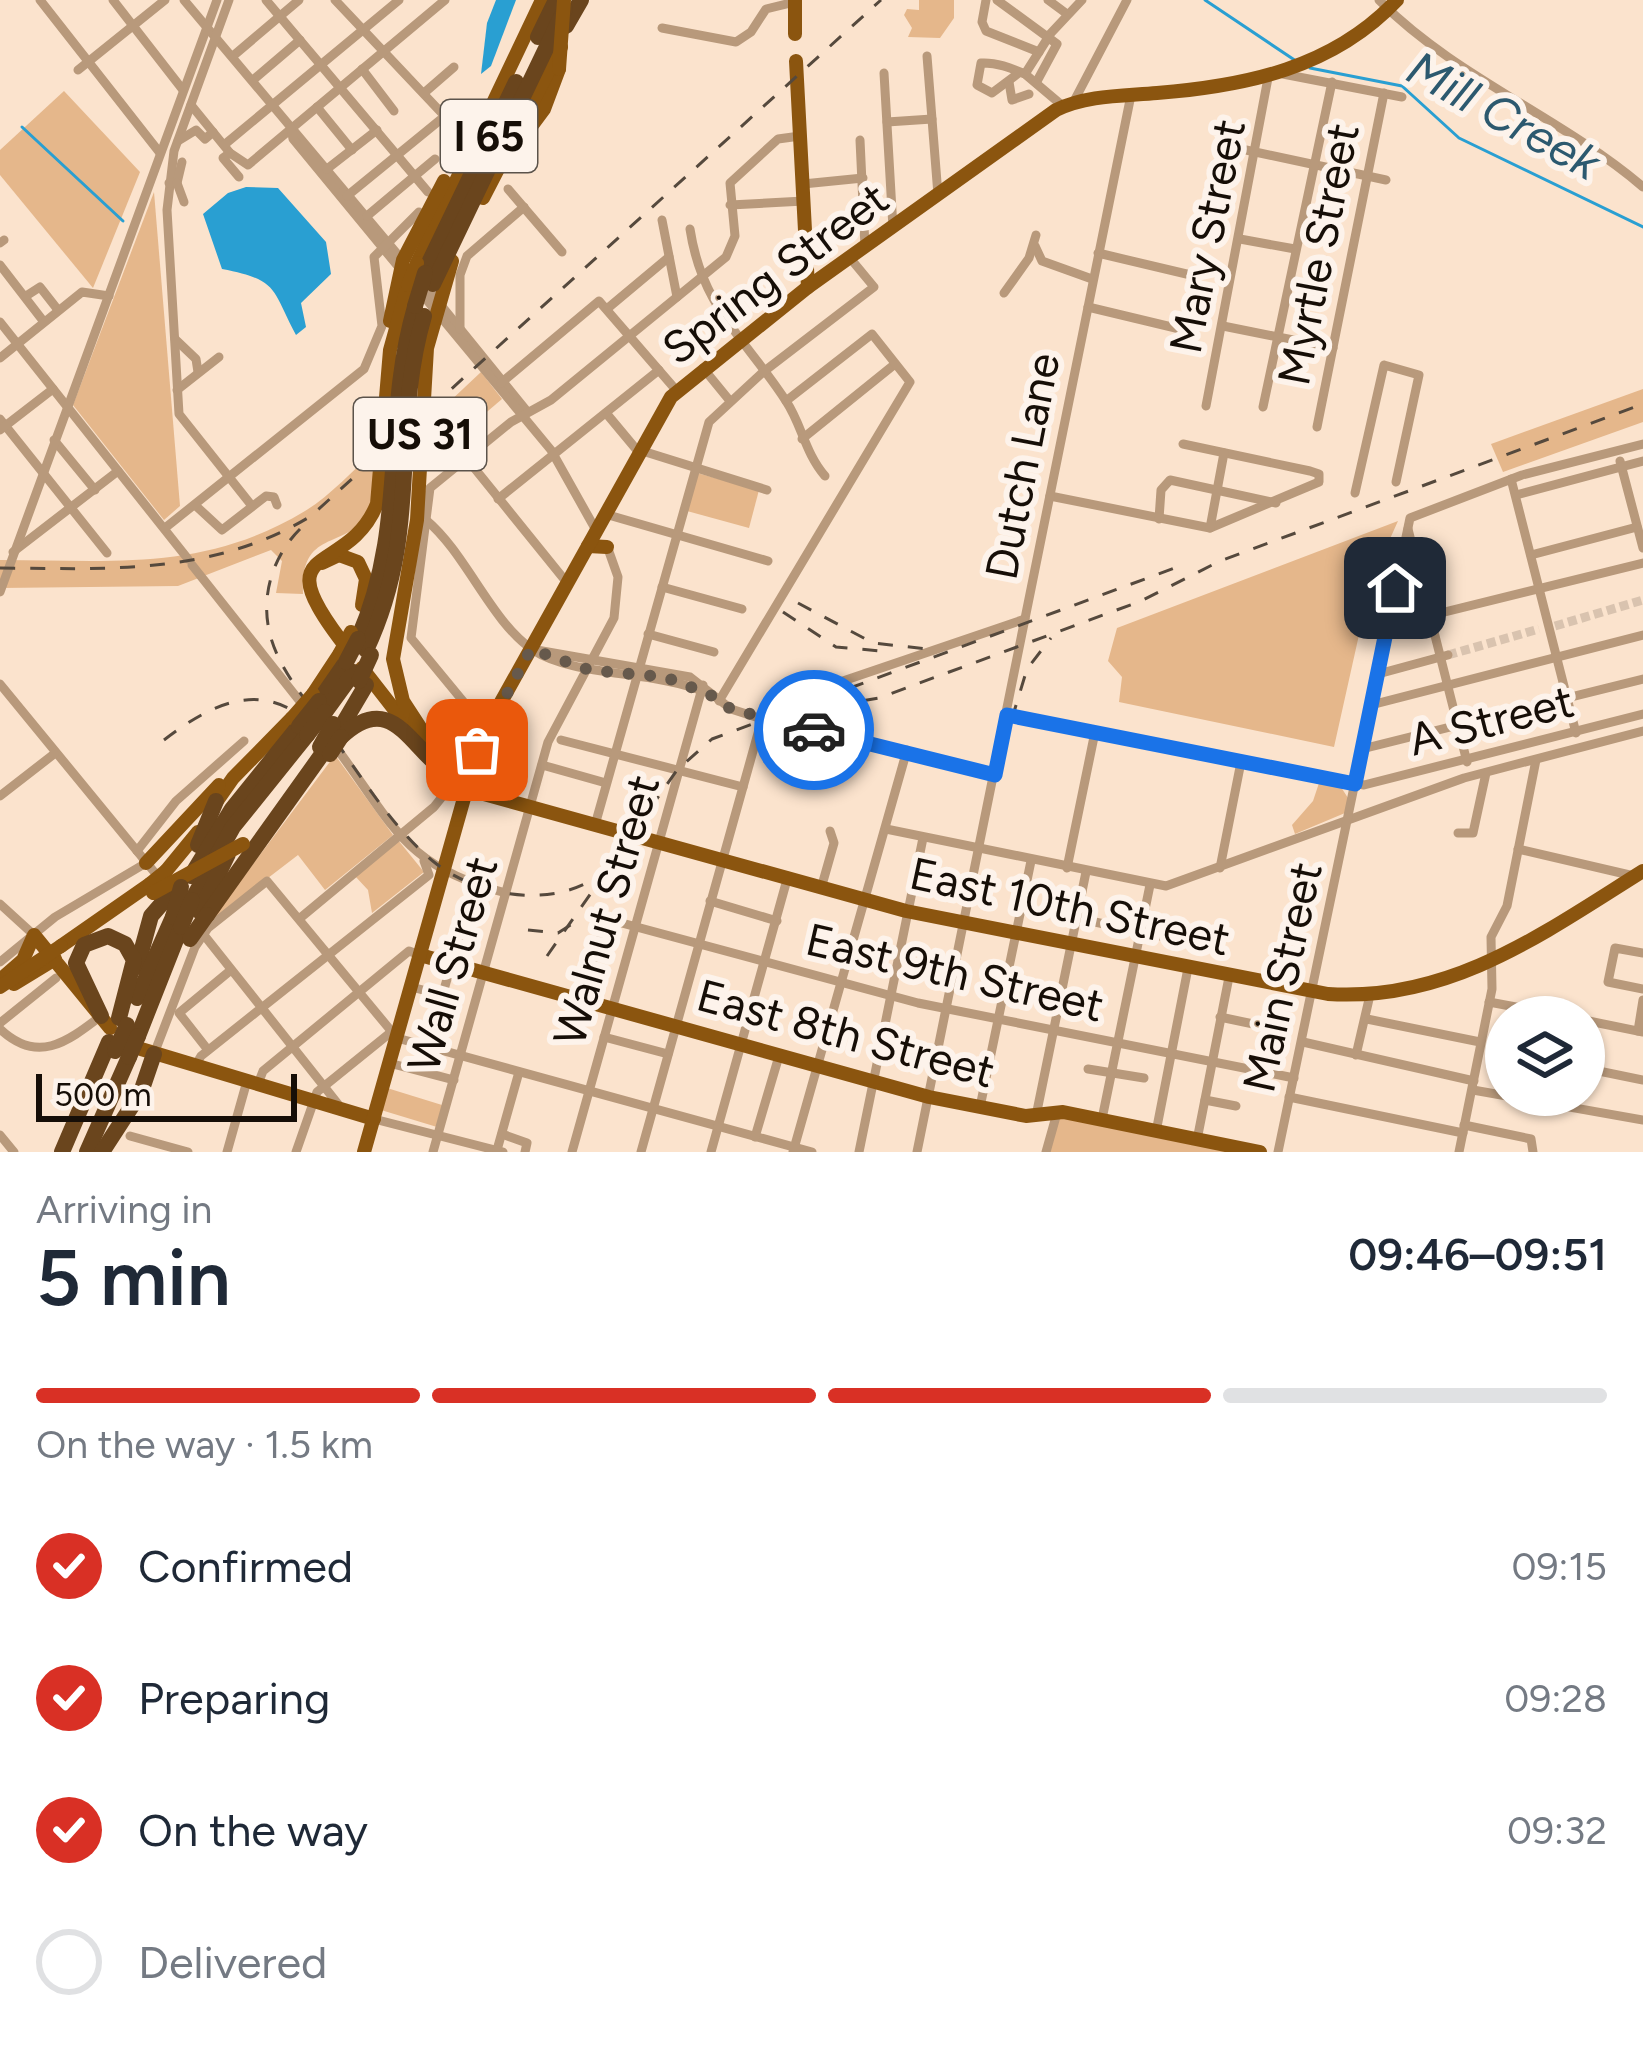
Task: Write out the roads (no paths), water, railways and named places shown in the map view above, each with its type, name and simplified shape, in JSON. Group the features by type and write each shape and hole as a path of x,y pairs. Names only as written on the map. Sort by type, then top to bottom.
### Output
{"highway":[{"name":"I 65","path":"172,891 214,834 323,729 368,650 405,518 419,283 511,119 563,0"},
{"name":"I 65","path":"368,650 388,549 400,372 419,283 563,0"},
{"path":"511,119 584,0"},
{"path":"191,926 280,809 354,673"},
{"path":"323,729 368,720 393,722 454,780"},
{"name":"I 65","path":"172,891 286,762 323,729"},
{"path":"125,1037 286,762"},
{"path":"131,984 151,916 172,891 216,801"},
{"name":"I 65","path":"65,1152 191,926 172,891"},
{"path":"102,1152 141,1092 125,1037 77,971 84,945 108,936 124,944 134,960 125,1037"},
{"name":"I 65","path":"87,1152 125,1037"}],"main road":[{"name":"US 31","path":"368,650 362,605 378,554 386,395 419,283 473,136 538,0"},
{"path":"502,162 541,115 559,69 563,0"},
{"name":"US 31","path":"368,650 404,589 417,520 422,399 419,283 463,237 584,0"},
{"path":"795,1 795,34"},
{"path":"1069,105 1234,87 1282,73 1312,60 1388,3"},
{"path":"796,61 808,287"},
{"name":"Spring Street","path":"364,1152 393,1035 420,955 454,780 568,584 600,513 676,390 808,287 1069,105"},
{"path":"794,298 806,262"},
{"path":"382,469 371,518 319,560 308,588 318,612 454,780"},
{"path":"592,539 607,547"},
{"path":"362,605 366,579 358,562 342,555 323,561 314,579 316,599 454,780"},
{"path":"404,589 394,639 396,680 428,742"},
{"path":"141,857 277,734 323,729"},
{"path":"172,891 166,871 194,839 216,801 277,734"},
{"name":"East 10th Street","path":"454,780 595,825 906,911 1314,993 1370,995 1432,986 1492,962 1639,874"},
{"path":"6,975 56,965 243,844 280,809"},
{"path":"6,975 34,935 125,1037 195,1067 317,1095 374,1117"},
{"name":"East 8th Street","path":"420,955 928,1096 1036,1116 1057,1113 1102,1119 1260,1152"},
{"path":"6,975 56,965"},
{"path":"317,1095 374,1117"}],"street":[{"path":"40,0 160,153"},
{"path":"113,0 227,149"},
{"path":"78,70 165,0"},
{"path":"184,0 328,169 345,198 367,216 384,243"},
{"path":"217,0 178,141 173,183 177,390 181,419 252,506"},
{"path":"0,592 183,90 229,0"},
{"path":"266,0 428,192"},
{"path":"233,56 299,0"},
{"path":"335,0 449,121 397,154 345,198"},
{"path":"399,0 272,104 223,158 242,171 445,0"},
{"path":"774,0 736,37 674,24 662,28 736,42 751,32 766,9 795,1"},
{"path":"986,0 984,28 1039,52"},
{"path":"997,0 1048,36 1057,50 1036,88 1012,100 1014,79 1048,36 1082,0"},
{"path":"1048,0 1067,14"},
{"path":"1006,67 983,62 978,73 1014,79 1069,105 1127,0"},
{"path":"1388,3 1409,30 1559,126 1643,187"},
{"path":"1007,39 1006,67 1014,79"},
{"path":"253,80 300,40"},
{"path":"927,56 938,195"},
{"path":"424,93 454,67"},
{"path":"362,69 394,111"},
{"path":"884,73 893,228"},
{"path":"1282,73 1402,97"},
{"name":"Mary Street","path":"1206,406 1240,239 1251,151 1282,73"},
{"path":"1263,407 1331,82"},
{"name":"Myrtle Street","path":"1317,427 1384,93"},
{"name":"Dutch Lane","path":"917,1152 1131,95"},
{"path":"317,107 352,150"},
{"path":"887,122 932,119"},
{"path":"291,128 293,139 419,283 600,513 768,561"},
{"path":"178,141 196,130 205,140 214,132"},
{"path":"328,169 377,130"},
{"path":"486,729 412,636 430,488 699,279 734,245 733,179 778,139 800,136"},
{"path":"860,140 865,248"},
{"path":"1251,151 1386,180"},
{"path":"367,216 435,159"},
{"path":"173,183 182,162"},
{"path":"803,184 863,178"},
{"path":"173,183 184,202"},
{"path":"508,189 562,251"},
{"path":"730,205 804,201"},
{"path":"457,332 460,275 467,256 524,207"},
{"path":"165,528 352,383 369,362 382,326 374,257 418,212"},
{"path":"662,220 677,297"},
{"path":"690,229 699,279 738,341 786,401 825,476"},
{"path":"1240,239 1295,249"},
{"path":"1004,293 1036,240 1042,261"},
{"path":"1088,307 1186,330 1196,277 1098,253"},
{"path":"500,384 669,257"},
{"path":"595,825 709,422 762,373 874,287 850,258"},
{"path":"1029,258 1092,279"},
{"path":"0,265 44,322"},
{"path":"26,296 40,287 58,310"},
{"path":"0,358 88,290 110,296"},
{"path":"603,304 676,390"},
{"path":"0,322 433,874 506,893"},
{"path":"1223,326 1333,348"},
{"path":"718,699 910,384 872,334 786,401"},
{"path":"175,339 196,359 198,372"},
{"path":"177,390 219,357"},
{"path":"802,439 896,364"},
{"path":"1355,493 1384,365 1419,375 1396,482"},
{"path":"703,368 730,401"},
{"path":"498,499 659,370"},
{"path":"73,392 56,393 2,425 107,553"},
{"path":"606,413 641,450 767,490"},
{"path":"54,440 94,490"},
{"path":"1050,496 1210,528 1312,489 1320,477 1183,444"},
{"path":"1467,762 1445,656 1408,524 1415,514 1511,479 1643,444"},
{"path":"1617,451 1643,548"},
{"path":"557,453 592,539"},
{"path":"1210,528 1224,453"},
{"path":"466,459 568,584"},
{"path":"1516,495 1643,461"},
{"path":"12,555 118,471"},
{"path":"1511,479 1576,733"},
{"path":"1159,519 1164,484 1172,480 1276,503"},
{"path":"196,506 222,530 272,496 277,505"},
{"path":"426,520 531,649 591,666 639,668 702,688 762,719 833,732 995,775"},
{"name":"Main Street","path":"1278,1152 1408,524"},
{"path":"1531,555 1637,527"},
{"path":"0,542 12,555"},
{"name":"Wall Street","path":"434,1152 556,722 591,666 618,598 616,569 607,547"},
{"path":"1388,626 1643,563"},
{"path":"662,587 742,609"},
{"path":"833,732 843,681 1025,619"},
{"path":"649,634 714,652"},
{"path":"1371,705 1643,635"},
{"path":"1378,674 1445,656"},
{"path":"1362,749 1643,679"},
{"path":"0,684 172,891"},
{"name":"Walnut Street","path":"572,1152 702,688"},
{"name":"A Street","path":"1355,784 1467,762 1643,714"},
{"path":"1007,715 1355,784"},
{"path":"640,1152 762,719"},
{"path":"886,829 1166,886 1348,816 1486,772 1643,731"},
{"path":"1067,868 1095,732"},
{"path":"561,740 742,787"},
{"path":"0,904 34,935 141,857 193,787 244,741"},
{"path":"794,1150 907,751"},
{"path":"0,796 55,754"},
{"path":"1489,996 1491,937 1507,906 1536,760"},
{"path":"1220,868 1241,762"},
{"path":"542,765 606,783"},
{"path":"1458,833 1473,833 1486,772"},
{"path":"299,919 434,808 454,780"},
{"path":"819,885 828,832"},
{"path":"859,1152 923,838"},
{"path":"1518,849 1639,874"},
{"path":"980,1107 1031,861"},
{"path":"1036,1116 1085,872"},
{"path":"195,1067 208,1050 433,874"},
{"path":"711,1152 788,876"},
{"path":"317,1095 293,1046 191,926 268,881 393,1035 812,1152"},
{"path":"428,1046 474,884"},
{"path":"1102,1119 1150,885"},
{"path":"710,901 777,921"},
{"path":"1076,918 1174,939"},
{"name":"East 9th Street","path":"580,999 605,920 947,1010 1294,1078"},
{"path":"1643,953 1616,948 1608,982 1643,989"},
{"path":"227,1152 253,1083 263,1070 409,951 420,955"},
{"path":"56,965 0,1026 19,1044 45,1049 66,1042 125,1037"},
{"path":"1156,1132 1188,968"},
{"path":"208,1050 180,1016 181,1010 231,970"},
{"path":"1197,1140 1229,977"},
{"path":"411,987 443,995"},
{"path":"1356,1054 1370,995"},
{"path":"1605,1024 1641,1031 1643,1000"},
{"path":"1220,1017 1262,1026"},
{"path":"1367,1018 1480,1042"},
{"path":"1459,1152 1485,1020"},
{"path":"296,1152 317,1095 393,1035"},
{"path":"604,1037 668,1054"},
{"path":"1303,1042 1485,1088"},
{"path":"755,1137 779,1056"},
{"path":"389,1063 454,1080"},
{"path":"1088,1069 1144,1078"},
{"path":"374,1117 500,1151 519,1072"},
{"path":"1605,1072 1643,1080"},
{"path":"1288,1097 1531,1139 1533,1152"},
{"path":"1205,1100 1236,1106"},
{"path":"1605,1112 1643,1120"},
{"path":"1046,1152 1057,1113"},
{"path":"502,1134 527,1143 525,1152"},
{"path":"0,1135 8,1150"},
{"path":"130,1136 188,1152"}],"water":[{"path":"496,0 516,0 491,66 481,74 487,23"},
{"path":"246,187 278,188 326,242 331,274 301,303 306,327 296,335 271,288 254,277 222,269 203,214 228,193"}],"waterway":[{"name":"Mill Creek","path":"1205,0 1296,61"},
{"name":"Mill Creek","path":"1310,68 1402,86 1459,138 1643,227"},
{"path":"22,127 123,221"}],"tunnel":[{"path":"1555,626 1643,600"},
{"path":"1448,655 1539,629"}],"railway":[{"path":"0,568 121,568 199,559 274,535 311,516 881,0"},
{"path":"774,716 879,698 1141,601 1220,561 1643,404"},
{"path":"300,529 277,563 268,589 273,644 294,684 405,834 453,875 497,891 520,895 566,891 606,870"},
{"path":"547,956 677,770 712,739 1180,566"},
{"path":"798,603 873,643 937,650"},
{"path":"783,612 836,647 881,651"},
{"path":"1003,748 1027,669 1051,638"},
{"path":"164,740 200,716 237,701 274,702 312,725"},
{"path":"528,930 558,933 572,924"}]}
